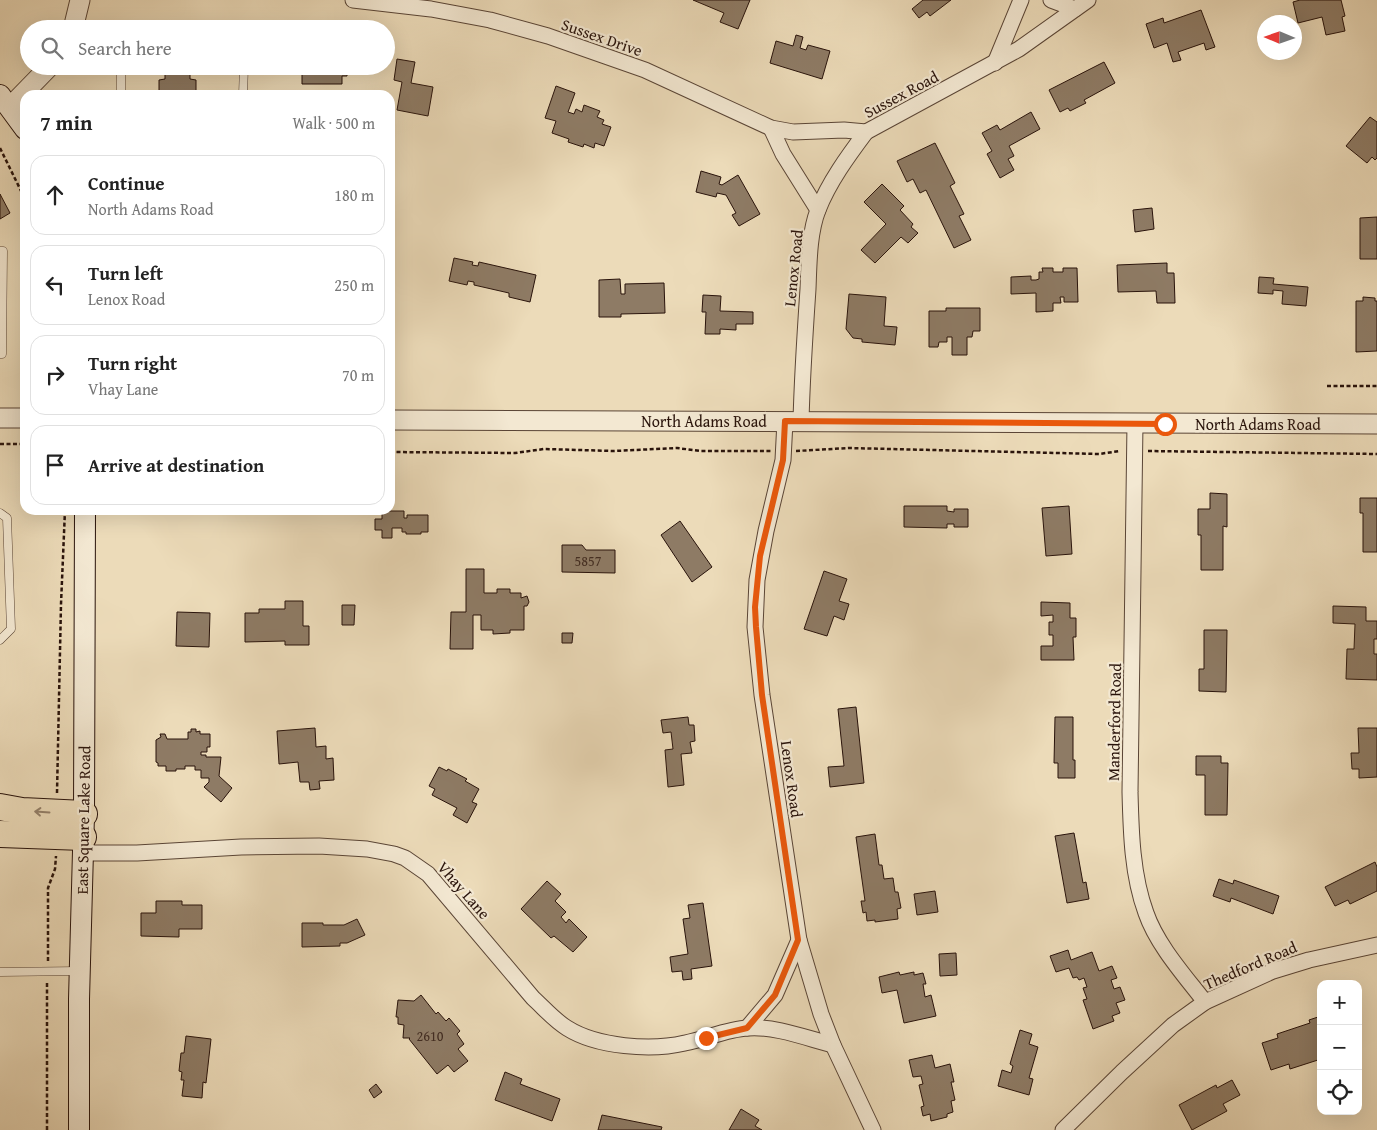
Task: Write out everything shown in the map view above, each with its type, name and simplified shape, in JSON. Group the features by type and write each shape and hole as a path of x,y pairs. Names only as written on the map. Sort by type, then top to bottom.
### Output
{"highway":[{"path":"0,807 22,811 84,835"},
{"path":"0,834 84,835"}],"main road":[{"path":"5,101 20,122"},
{"name":"East Square Lake Road","path":"78,1130 84,835 85,515"}],"street":[{"path":"75,20 80,0"},
{"name":"Sussex Drive","path":"353,0 431,9 490,20 548,36 646,70 771,128"},
{"path":"995,63 1021,0"},
{"path":"1051,0 1075,10"},
{"name":"Sussex Road","path":"771,128 793,132 844,130 866,132 995,63 1044,32 1088,0"},
{"path":"5,101 38,75"},
{"path":"771,128 783,154 818,210"},
{"name":"Lenox Road","path":"866,132 846,159 818,210 812,239 802,376 760,556 755,607 762,695 798,940 812,989 833,1045 873,1130"},
{"path":"0,418 20,418"},
{"name":"North Adams Road","path":"395,420 1377,424"},
{"name":"Manderford Road","path":"1135,423 1130,792 1136,874 1146,915 1158,938 1179,969 1206,1002"},
{"name":"Vhay Lane","path":"84,835 137,854 276,847 344,847 381,850 405,858 428,874 533,998 566,1028 581,1035 600,1041 624,1045 668,1046 747,1028 770,1029 833,1045"},
{"path":"747,1028 775,995 798,940"},
{"name":"Thedford Road","path":"1063,1130 1173,1025 1206,1002 1273,971 1309,960 1377,945"}],"lane":[{"path":"121,75 121,90"},
{"path":"243,90 244,75"},
{"path":"0,251 3,251 2,354 0,354"},
{"path":"0,513 7,518 11,629 0,640"},
{"path":"0,604 9,604"},
{"path":"0,972 80,971"}],"path":[{"path":"0,148 20,189"},
{"path":"1327,386 1377,386"},
{"path":"0,444 20,444"},
{"path":"395,452 514,452 544,449 614,451 677,448 701,451 773,451"},
{"path":"796,451 848,448 1099,454 1122,451"},
{"path":"1146,451 1377,454"},
{"path":"57,779 65,515"},
{"path":"47,1130 48,888 55,869"}],"building":[{"path":"693,0 750,0 738,29 720,22 724,13"},
{"path":"923,0 951,0 930,16 927,12 919,18 912,9"},
{"path":"1300,0 1341,0 1345,16 1342,17 1345,31 1326,35 1322,17 1302,22 1302,15 1296,15 1293,2"},
{"path":"1201,10 1215,47 1206,50 1204,43 1178,52 1181,60 1173,62 1167,43 1154,48 1146,24 1163,18 1164,23"},
{"path":"796,35 803,37 800,48 806,50 808,45 830,51 822,79 770,63 776,41 793,46"},
{"path":"397,59 415,62 411,83 433,87 428,116 397,110 402,82 394,80"},
{"path":"1104,62 1115,83 1084,100 1086,103 1070,111 1068,108 1060,112 1049,90"},
{"path":"165,75 190,75 190,79 196,80 196,90 159,90 159,80 165,79"},
{"path":"302,75 347,75 342,76 342,84 302,84"},
{"path":"556,86 575,93 568,112 574,114 576,109 582,112 584,105 600,111 597,117 604,120 602,124 611,127 604,146 595,143 594,148 584,144 583,147 568,142 569,139 552,133 556,121 545,118"},
{"path":"1031,112 1040,129 1009,146 1014,156 1008,159 1014,170 1000,178 987,154 992,151 982,133 997,125 1000,130"},
{"path":"1370,117 1377,122 1377,158 1375,160 1372,157 1367,163 1346,146"},
{"path":"935,143 955,183 950,186 964,214 959,216 971,240 954,248 926,190 920,193 913,179 907,182 897,161"},
{"path":"701,171 721,177 719,184 722,185 738,175 760,214 739,226 732,215 736,213 726,195 717,193 716,197 696,192"},
{"path":"882,184 904,206 900,210 913,224 911,227 918,233 908,243 901,237 875,263 861,250 886,224 864,202"},
{"path":"0,194 10,213 0,219"},
{"path":"1152,208 1154,229 1135,232 1133,210"},
{"path":"1377,217 1377,259 1360,259 1360,218"},
{"path":"454,258 473,262 472,265 478,266 479,262 536,275 530,302 509,297 509,293 474,285 474,282 468,281 467,285 449,281"},
{"path":"1167,263 1167,273 1174,273 1175,303 1157,303 1156,291 1118,292 1117,265"},
{"path":"1042,268 1053,268 1053,272 1063,272 1063,268 1077,268 1078,302 1064,302 1064,297 1060,297 1061,303 1053,303 1053,311 1036,312 1036,293 1011,294 1011,277 1031,276 1031,280 1036,280 1039,279 1039,272 1043,272"},
{"path":"1259,277 1274,278 1273,284 1308,287 1306,306 1282,304 1283,291 1273,290 1273,294 1258,293"},
{"path":"620,279 621,294 625,294 625,284 664,283 665,313 621,314 621,317 599,317 599,280"},
{"path":"849,294 886,297 884,326 897,327 895,345 862,342 862,339 853,338 846,329"},
{"path":"703,295 721,296 720,311 753,312 753,324 736,324 736,330 720,329 720,334 705,334 706,312 702,312"},
{"path":"1363,297 1375,298 1375,301 1377,301 1377,351 1356,352 1356,301 1363,301"},
{"path":"946,308 980,308 980,331 973,331 972,337 967,337 967,355 952,355 952,337 947,337 947,342 939,342 938,347 929,347 929,311 946,311"},
{"path":"1210,493 1227,494 1227,527 1223,526 1223,570 1201,570 1201,535 1198,535 1198,509 1210,509"},
{"path":"1360,498 1377,498 1377,552 1363,552 1363,513 1360,513"},
{"path":"904,506 947,506 947,511 954,512 954,509 968,509 968,527 954,527 954,524 947,524 947,528 904,527"},
{"path":"1069,506 1072,554 1046,556 1042,508"},
{"path":"395,511 404,511 404,518 407,518 407,515 428,515 428,532 406,534 406,532 402,532 402,528 392,528 392,538 382,538 382,530 375,530 375,519 382,519 382,515 395,515"},
{"path":"680,521 712,567 692,582 661,535"},
{"path":"562,545 582,545 586,550 615,550 615,573 562,572"},
{"path":"466,569 484,569 484,593 497,593 497,589 510,589 510,593 521,593 521,598 527,596 529,602 527,606 524,606 524,630 510,630 510,633 493,634 493,630 481,630 481,615 473,615 473,649 450,649 451,612 466,612"},
{"path":"824,571 847,579 839,601 849,604 844,620 834,616 827,636 804,629"},
{"path":"285,601 303,601 303,626 309,626 309,645 285,645 285,641 245,642 245,613 259,613 259,609 285,609"},
{"path":"1041,602 1070,603 1070,618 1076,618 1076,637 1073,637 1074,660 1041,660 1041,646 1053,646 1053,635 1049,635 1049,622 1053,622 1053,615 1041,616"},
{"path":"342,605 355,605 354,625 342,625"},
{"path":"1333,606 1366,607 1366,621 1377,621 1377,639 1374,639 1374,654 1377,654 1377,680 1346,679 1347,649 1354,649 1355,624 1333,623"},
{"path":"177,612 210,613 209,647 176,646"},
{"path":"1204,630 1227,630 1226,692 1199,691 1199,669 1204,669"},
{"path":"562,633 573,633 572,643 562,643"},
{"path":"856,707 864,783 830,787 828,767 844,766 838,709"},
{"path":"688,717 689,725 694,725 695,741 690,742 692,753 681,754 684,785 668,787 665,750 673,749 671,732 663,733 661,720"},
{"path":"1055,717 1073,717 1075,778 1058,778 1058,763 1054,763"},
{"path":"315,728 316,747 326,746 326,759 333,758 334,780 319,781 320,789 310,790 309,782 300,782 298,762 279,764 277,731"},
{"path":"1358,728 1377,728 1377,777 1359,778 1359,769 1352,769 1351,753 1359,753"},
{"path":"191,729 196,729 196,732 200,731 200,734 210,734 210,747 207,747 207,752 201,752 201,755 221,757 219,776 232,788 221,802 204,787 209,782 209,778 201,778 201,770 195,770 195,766 185,766 185,769 176,769 176,771 166,771 166,766 158,766 156,762 156,740 161,737 160,734 165,734 167,739 188,739 188,732 191,732"},
{"path":"1196,756 1221,756 1221,763 1228,763 1227,815 1205,815 1205,775 1196,775"},
{"path":"439,767 447,771 448,769 467,779 465,781 479,789 472,802 477,804 467,823 453,815 457,808 432,795 435,789 429,786"},
{"path":"1074,833 1083,883 1086,882 1089,899 1067,903 1055,836"},
{"path":"875,834 879,865 882,865 884,879 893,878 895,892 898,892 901,908 897,909 898,919 875,922 875,920 867,921 866,912 863,913 861,901 865,901 856,837"},
{"path":"1375,862 1377,867 1377,891 1350,904 1348,900 1335,906 1325,887"},
{"path":"1219,879 1233,884 1234,880 1279,896 1273,914 1231,898 1230,902 1213,896"},
{"path":"547,881 561,894 555,901 566,912 561,917 566,923 569,919 587,937 573,952 554,936 551,938 521,909"},
{"path":"935,891 938,912 917,915 914,894"},
{"path":"156,901 182,901 182,905 202,905 202,929 179,929 179,937 141,936 141,913 156,913"},
{"path":"703,903 712,966 691,969 692,979 683,980 682,971 672,972 670,957 688,954 683,919 690,918 688,905"},
{"path":"357,919 365,935 347,943 340,943 340,946 302,947 302,923 344,925"},
{"path":"1068,950 1071,960 1092,952 1099,971 1112,966 1117,978 1111,980 1114,989 1120,987 1125,1000 1116,1003 1120,1013 1112,1016 1114,1021 1093,1029 1083,1000 1087,999 1083,988 1087,987 1084,978 1079,980 1077,977 1073,978 1069,968 1056,972 1050,956"},
{"path":"956,953 957,975 940,976 939,954"},
{"path":"899,972 900,975 914,972 914,975 923,973 926,984 923,984 925,997 931,995 936,1016 904,1023 897,990 882,993 879,977"},
{"path":"421,995 436,1014 438,1012 446,1021 449,1018 460,1031 457,1034 464,1044 458,1049 468,1061 454,1072 448,1065 437,1074 410,1038 403,1038 404,1025 398,1024 398,1017 396,1017 398,1000 414,1001"},
{"path":"1317,1017 1317,1060 1290,1069 1289,1064 1271,1070 1262,1043 1278,1038 1277,1034 1310,1023 1309,1020"},
{"path":"1020,1030 1032,1034 1029,1044 1038,1047 1029,1078 1033,1079 1029,1095 998,1086 1002,1070 1011,1073 1013,1066 1010,1064"},
{"path":"186,1036 211,1039 206,1083 203,1082 202,1098 182,1096 184,1080 181,1080 182,1072 179,1071 181,1053 184,1053"},
{"path":"932,1055 935,1068 950,1064 955,1100 951,1101 953,1112 947,1114 947,1117 931,1121 930,1114 923,1116 921,1107 924,1106 919,1085 923,1084 921,1076 913,1077 909,1060"},
{"path":"505,1072 522,1079 520,1084 560,1099 552,1121 495,1100"},
{"path":"1232,1080 1240,1095 1223,1104 1227,1111 1192,1130 1179,1105 1216,1085 1217,1088"},
{"path":"376,1084 382,1092 374,1098 369,1090"},
{"path":"741,1109 759,1120 755,1126 762,1130 729,1130"},
{"path":"602,1115 662,1127 661,1130 598,1130"}],"route":[{"path":"706,1038 747,1028 775,995 798,940 762,695 755,607 760,556 783,460 785,421 1165,424"}]}
